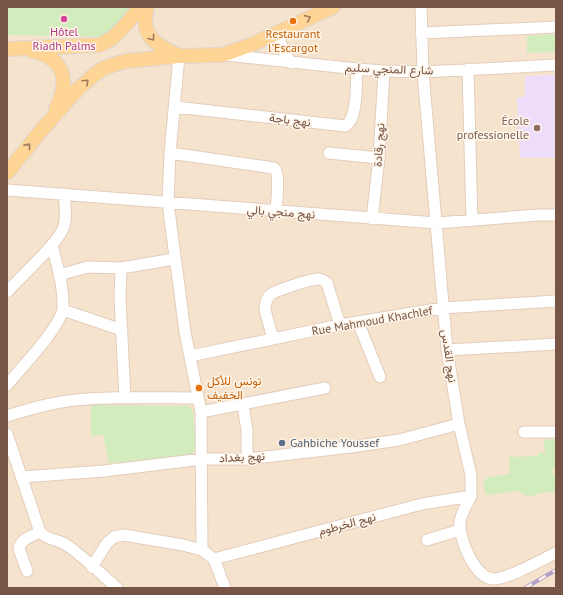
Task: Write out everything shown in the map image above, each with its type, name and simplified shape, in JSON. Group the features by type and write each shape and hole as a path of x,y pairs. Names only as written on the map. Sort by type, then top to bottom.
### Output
{"main road":[{"path":"14,49 91,46 106,42 119,32 140,7"},
{"path":"147,7 144,17 145,26 150,38 160,47 179,56"},
{"path":"7,173 50,120 85,82 104,68 127,62 179,56 222,55 239,50 333,7"},
{"path":"14,49 50,57 60,69 64,84 62,94 50,120"}],"street":[{"name":"نهج القدس","path":"421,7 423,72 447,350 459,424 471,475 472,491"},
{"path":"421,33 556,27"},
{"path":"276,33 284,53 291,63"},
{"name":"شارع المنجي سليم","path":"222,55 384,71 423,72 556,66"},
{"path":"179,56 170,153 168,203 174,259 185,332 201,412 202,550"},
{"name":"نهج باجة","path":"175,107 345,126 351,122 354,112 356,69"},
{"path":"468,69 472,221"},
{"name":"نهج رقادة","path":"372,219 379,158 384,71"},
{"path":"170,153 274,168 278,176 276,212"},
{"path":"329,153 379,158"},
{"name":"نهج منجي بالي","path":"7,190 276,212 437,223 538,215 556,215"},
{"path":"7,292 52,245 64,228 66,218 64,194"},
{"path":"7,385 53,329 63,310 59,275 52,245"},
{"path":"59,275 88,267 120,268 174,259"},
{"path":"120,268 125,398"},
{"path":"273,339 265,310 268,297 275,292 314,280 323,280 327,283 340,325"},
{"name":"Rue Mahmoud Khachlef","path":"190,356 340,325 443,308 556,301"},
{"path":"63,310 122,330"},
{"path":"358,322 380,377"},
{"path":"447,350 556,344"},
{"path":"201,412 325,388"},
{"path":"7,416 66,401 125,398 198,398"},
{"path":"243,404 247,431 247,459"},
{"name":"نهج بغداد","path":"22,477 104,471 202,459 247,459 351,447 399,440 459,424"},
{"path":"524,432 556,432"},
{"path":"7,434 40,532 48,538 63,543 117,588"},
{"path":"472,491 463,512 460,522 460,530 464,547 472,561 488,578 495,580 504,577 556,553"},
{"name":"نهج الخرطوم","path":"214,559 472,491"},
{"path":"427,540 460,530"},
{"path":"28,571 19,546 22,541 40,532"},
{"path":"92,567 107,543 114,537 124,535 183,545 202,550 214,559 225,588"}],"shaded area":[{"path":"7,7 556,7 556,588 7,588"},
{"name":"École professionelle","path":"556,75 556,158 520,158 517,98 525,96 525,76"}],"green space":[{"name":"Hôtel Riadh Palms","path":"7,7 131,7 104,37 7,35"},
{"path":"556,34 556,52 527,53 527,36"},
{"path":"91,405 188,406 193,411 196,449 191,455 109,463 103,435 91,436"},
{"path":"556,438 556,469 550,470 556,477 556,493 547,492 526,496 519,491 487,495 483,485 484,481 489,477 510,474 509,457 538,456 538,453 545,453 544,440"}],"railway":[{"path":"525,588 556,570"}],"place":[{"name":"Hôtel Riadh Palms","path":"64,19"},
{"name":"Restaurant l'Escargot","path":"293,21"},
{"name":"École professionelle","path":"537,128"},
{"name":"تونس للأكل الخفيف","path":"199,388"},
{"name":"Gahbiche Youssef","path":"282,443"}]}
